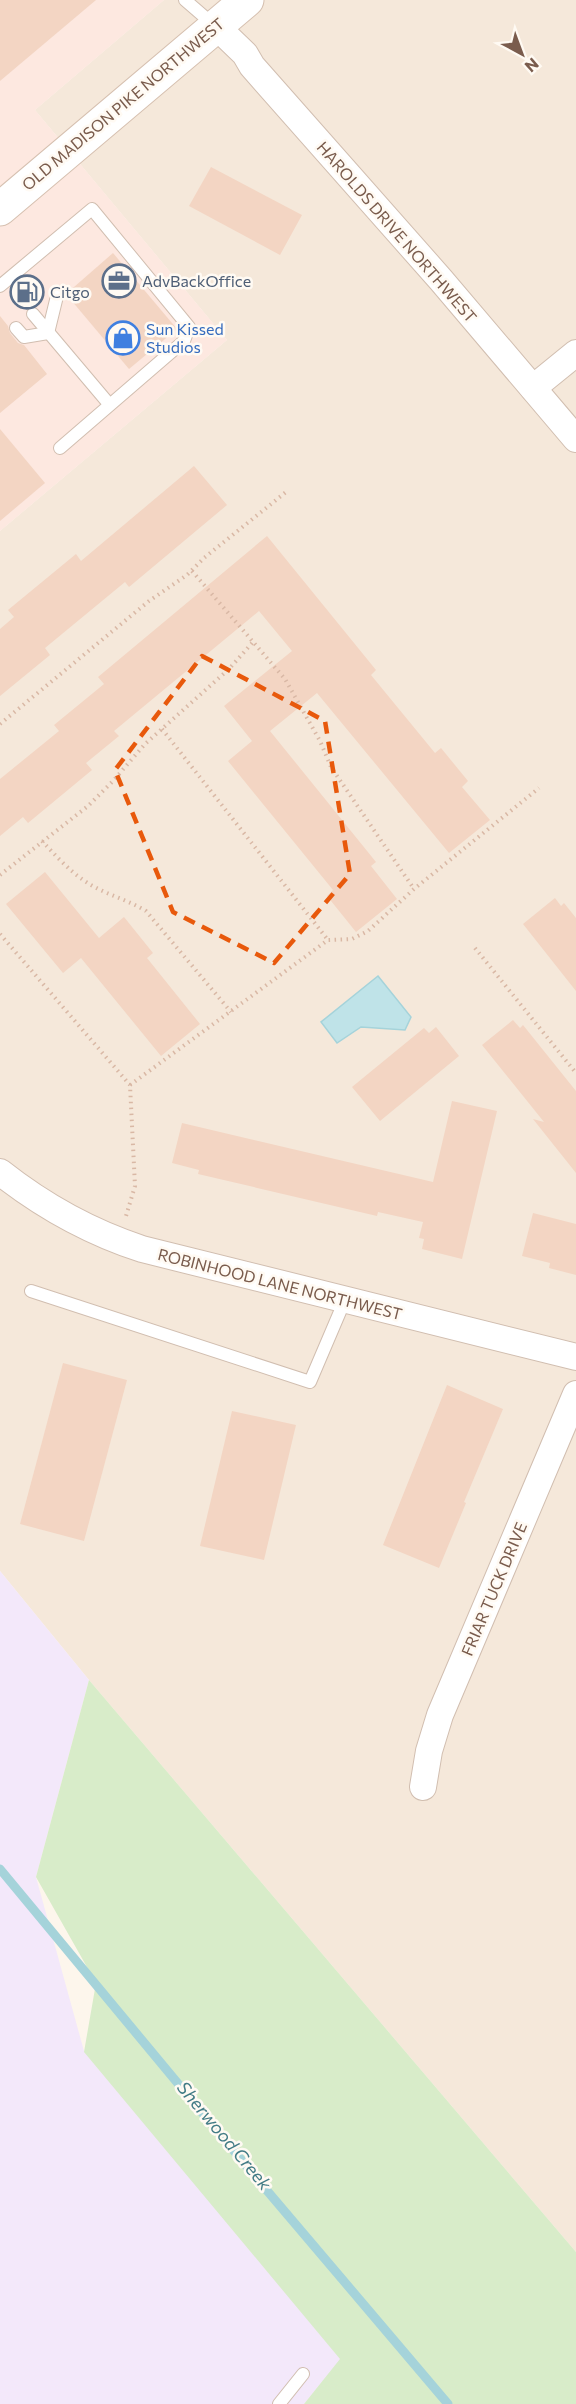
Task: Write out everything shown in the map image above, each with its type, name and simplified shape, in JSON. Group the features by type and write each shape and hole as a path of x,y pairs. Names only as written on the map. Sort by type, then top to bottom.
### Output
{"main road":[{"name":"OLD MADISON PIKE NORTHWEST","path":"0,209 247,0"}],"street":[{"name":"HAROLDS DRIVE NORTHWEST","path":"216,26 245,54 252,66 441,280 576,439"},
{"path":"533,388 576,353"},
{"name":"ROBINHOOD LANE NORTHWEST","path":"0,1172 30,1195 58,1212 119,1242 167,1257 576,1357"},
{"name":"FRIAR TUCK DRIVE","path":"423,1787 429,1751 440,1715 576,1394"}],"lane":[{"path":"185,0 216,26"},
{"path":"6,286 34,264 92,209 189,327 184,341 60,448"},
{"path":"48,333 58,292"},
{"path":"33,314 110,404"},
{"path":"16,328 24,338 48,333"},
{"path":"31,1291 310,1382 345,1300"},
{"path":"279,2404 303,2374"}],"path":[{"path":"0,724 149,601 192,571 204,558 286,492"},
{"path":"192,571 290,686 320,741 331,767 414,890"},
{"path":"0,875 93,801 136,753 229,669 253,642"},
{"path":"162,729 328,940"},
{"path":"130,1085 328,940 352,939 361,936 539,788"},
{"path":"42,840 70,870 85,881 132,902 146,911 231,1012"},
{"path":"0,933 130,1085 135,1186 119,1242"},
{"path":"475,948 576,1073"}],"highlighted area":[{"path":"202,656 325,721 350,874 274,963 173,912 115,770"}],"shaded area":[{"path":"0,0 164,0 35,110 227,340 0,531"},
{"path":"164,0 576,0 576,2252 89,1680 0,1571 0,531 227,340 35,110"},
{"path":"0,1571 89,1680 36,1877 84,2051 341,2359 304,2404 0,2404"}],"green space":[{"path":"89,1680 576,2252 576,2404 304,2404 340,2359 84,2052 96,1983 36,1877"}],"water":[{"path":"378,976 411,1017 405,1030 361,1027 337,1043 321,1022"}],"building":[{"path":"0,0 96,0 0,81"},
{"path":"211,167 302,215 280,255 189,206"},
{"path":"113,253 177,329 129,369 66,294"},
{"path":"0,316 18,343 24,345 47,374 0,413"},
{"path":"0,429 45,483 0,521"},
{"path":"194,466 227,505 129,587 125,582 45,648 50,655 0,696 0,629 14,617 8,610 76,554 81,561"},
{"path":"267,536 376,670 371,675 435,753 441,748 468,781 462,787 490,820 449,853 317,693 270,731 376,862 371,866 397,899 356,932 327,896 333,890 228,761 252,741 224,706 292,651 259,611 114,731 119,736 86,763 92,770 28,823 23,817 0,836 0,779 59,731 54,725 104,684 98,677"},
{"path":"45,872 99,938 124,917 153,953 147,958 200,1024 161,1056 81,958 63,973 6,904"},
{"path":"555,898 561,906 564,903 576,918 576,991 523,924"},
{"path":"513,1020 520,1028 523,1025 576,1091 576,1173 533,1119 544,1122 482,1045"},
{"path":"436,1027 459,1056 380,1121 352,1087 424,1028 429,1033"},
{"path":"452,1101 497,1111 462,1259 422,1249 424,1239 419,1238 423,1222 378,1212 377,1216 198,1174 199,1170 172,1163 182,1123 433,1182"},
{"path":"533,1213 576,1224 576,1275 549,1268 550,1263 522,1256"},
{"path":"63,1363 127,1380 84,1541 20,1524"},
{"path":"447,1385 503,1409 439,1568 383,1545"},
{"path":"232,1411 296,1425 264,1560 200,1546"}],"waterway":[{"name":"Sherwood Creek","path":"0,1869 253,2174 448,2404"}],"place":[{"name":"AdvBackOffice","path":"119,281"},
{"name":"Citgo","path":"27,292"},
{"name":"Sun Kissed Studios","path":"123,338"}]}
